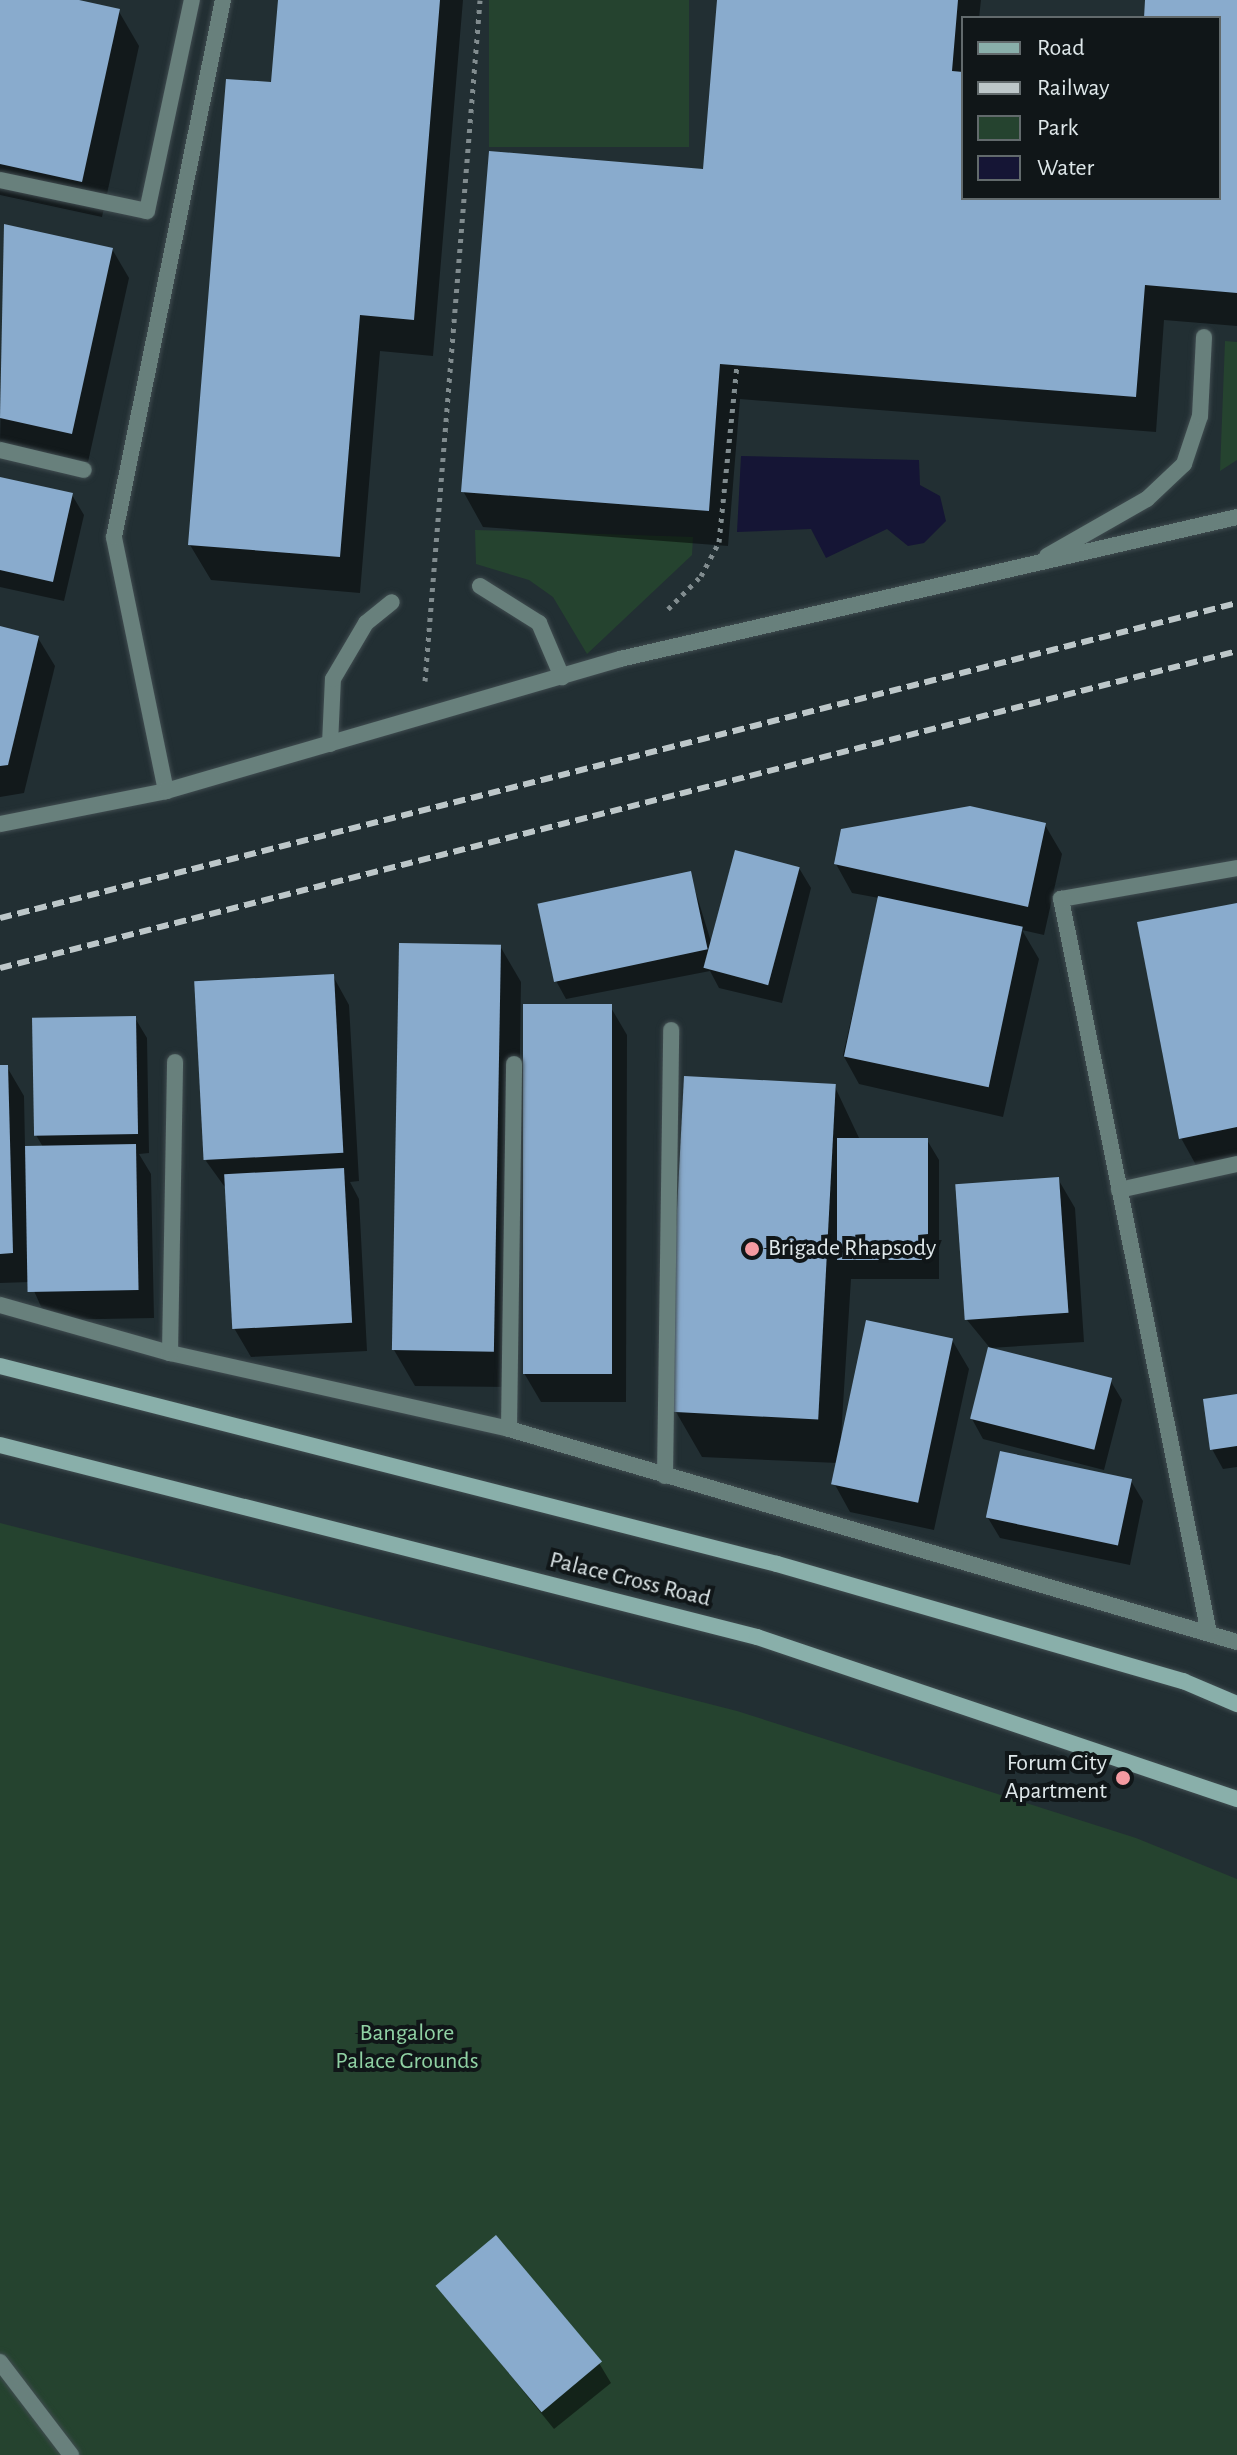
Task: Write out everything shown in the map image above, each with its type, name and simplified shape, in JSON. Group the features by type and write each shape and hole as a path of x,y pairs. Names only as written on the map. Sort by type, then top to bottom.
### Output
{"street":[{"path":"0,180 147,211 192,0"},
{"path":"166,791 114,537 223,0"},
{"path":"1032,564 1147,499 1184,464 1200,416 1204,337"},
{"path":"0,450 84,470"},
{"path":"0,824 166,791 620,659 1237,517"},
{"path":"480,586 539,623 562,677"},
{"path":"330,744 333,679 366,623 392,602"},
{"path":"1209,1633 1061,899 1237,868"},
{"path":"665,1476 671,1030"},
{"path":"170,1353 175,1062"},
{"path":"509,1429 514,1064"},
{"path":"1119,1190 1237,1164"},
{"path":"0,1305 170,1353 509,1429 1237,1642"},
{"path":"0,1366 777,1564 1183,1681 1237,1704"},
{"name":"Palace Cross Road","path":"0,1445 757,1637 1237,1799"},
{"path":"0,2362 71,2455"}],"path":[{"path":"422,717 480,0"},
{"path":"620,659 712,560 737,366"}],"green space":[{"path":"489,0 689,0 689,147 489,147"},
{"path":"1225,341 1237,342 1237,460 1220,471"},
{"path":"475,530 693,537 692,555 587,654 553,597 529,580 476,564"},
{"name":"Bangalore Palace Grounds","path":"0,1523 737,1711 1136,1838 1237,1879 1237,2455 0,2455"}],"water":[{"path":"741,456 919,460 920,485 940,496 946,521 924,543 908,546 887,529 826,558 811,529 737,532"}],"building":[{"path":"0,0 79,0 120,9 82,182 0,164"},
{"path":"278,0 440,0 414,320 360,315 340,557 188,545 226,79 271,82"},
{"path":"717,0 958,0 952,71 961,72 961,200 1221,200 1221,16 1144,16 1145,0 1237,0 1237,293 1145,285 1136,397 720,364 709,511 461,492 489,151 703,169"},
{"path":"4,224 113,248 72,434 0,418"},
{"path":"0,477 73,493 53,582 0,570"},
{"path":"0,626 39,636 8,765 0,766"},
{"path":"970,806 1046,823 1028,907 834,864 841,829"},
{"path":"735,850 800,867 768,985 703,968"},
{"path":"691,871 708,949 554,982 537,904"},
{"path":"878,896 1023,927 989,1087 844,1056"},
{"path":"1237,903 1237,1127 1179,1139 1137,922"},
{"path":"399,943 501,945 494,1352 392,1350"},
{"path":"334,974 343,1153 204,1160 194,981"},
{"path":"523,1004 612,1004 612,1374 523,1374"},
{"path":"136,1016 138,1134 34,1136 32,1018"},
{"path":"0,1065 8,1065 13,1253 0,1254"},
{"name":"Brigade Rhapsody","path":"684,1076 836,1084 818,1419 666,1412"},
{"path":"837,1138 928,1138 928,1260 837,1260"},
{"path":"136,1144 139,1290 28,1292 25,1146"},
{"path":"344,1168 352,1323 232,1329 224,1174"},
{"path":"1059,1177 1068,1313 965,1320 955,1184"},
{"path":"866,1320 953,1339 918,1503 831,1484"},
{"path":"988,1347 1112,1378 1094,1450 970,1419"},
{"path":"1237,1394 1237,1446 1210,1450 1203,1399"},
{"path":"1000,1451 1132,1479 1118,1546 986,1518"},
{"path":"496,2235 602,2361 542,2412 435,2286"}],"railway":[{"path":"0,918 1237,603"},
{"path":"0,968 1237,651"}],"place":[{"name":"Brigade Rhapsody","path":"752,1249"},
{"name":"Forum City Apartment","path":"1123,1778"}]}
